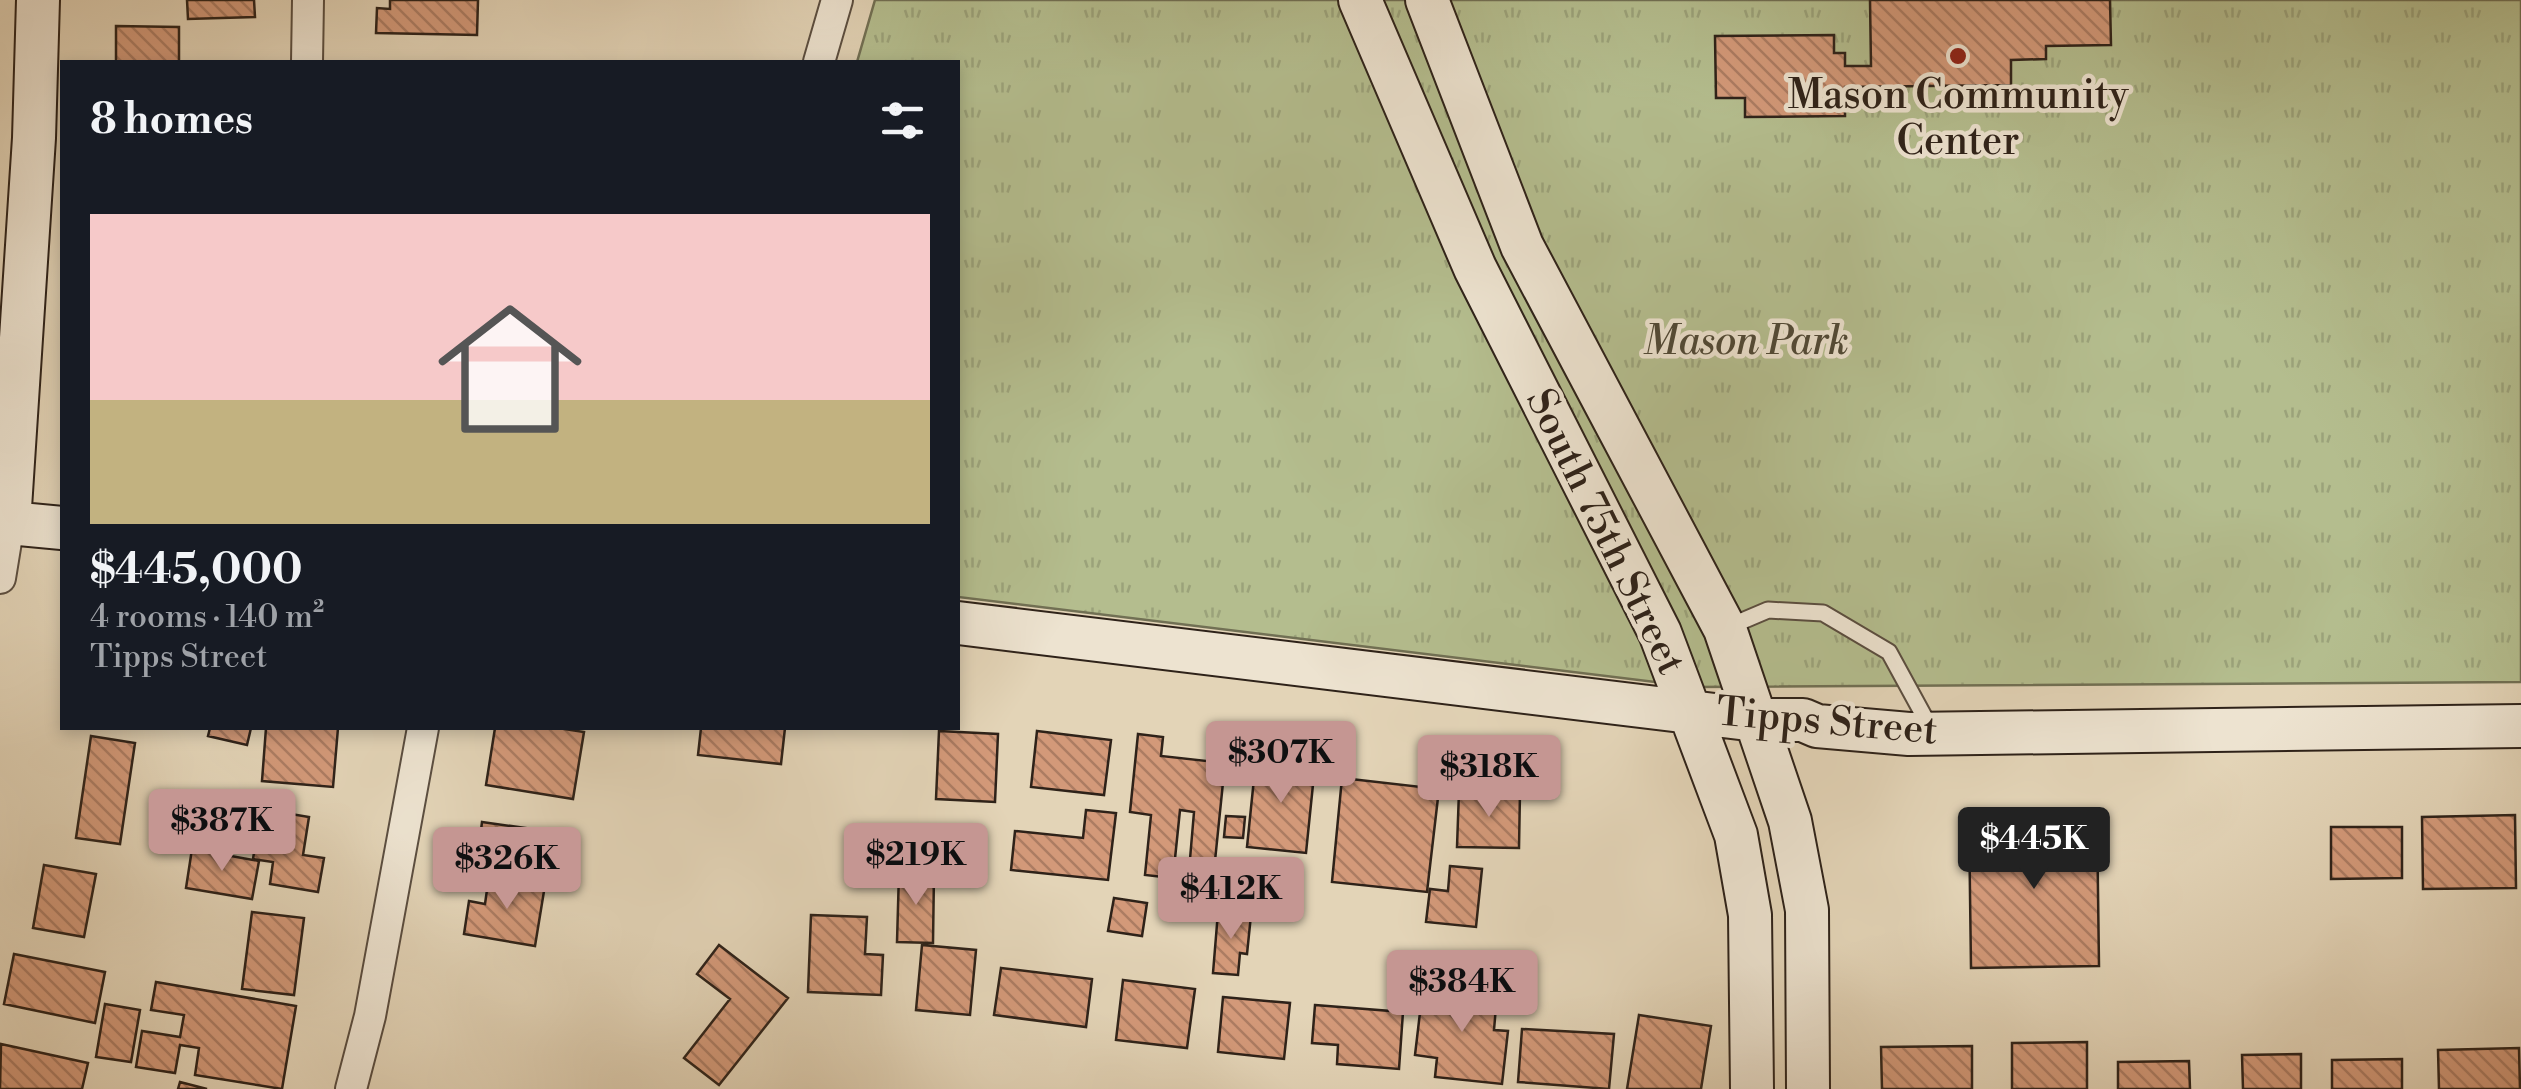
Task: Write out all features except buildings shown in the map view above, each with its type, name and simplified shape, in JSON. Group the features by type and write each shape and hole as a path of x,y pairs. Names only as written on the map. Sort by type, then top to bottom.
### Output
{"main road":[{"path":"38,0 34,138 10,523 60,528"},
{"name":"South 75th Street","path":"1360,0 1475,268 1637,584 1666,649 1736,835 1750,915 1752,1089"},
{"name":"South 75th Street","path":"1427,0 1522,246 1725,629 1790,821 1806,910 1808,1089"},
{"name":"Tipps Street","path":"960,624 1756,720 1803,720 1817,726 1933,733 2521,726"}],"street":[{"path":"307,60 308,0"},
{"path":"820,60 837,0"},
{"path":"0,578 10,523"},
{"path":"350,1089 370,1016 423,730"}],"lane":[{"path":"1725,629 1768,610 1823,614 1889,652 1933,733"}],"green space":[{"name":"Mason Park","path":"875,0 2521,0 2521,682 1696,687 960,597 960,60 858,60"}],"place":[{"name":"Mason Community Center","path":"1958,56"}]}
